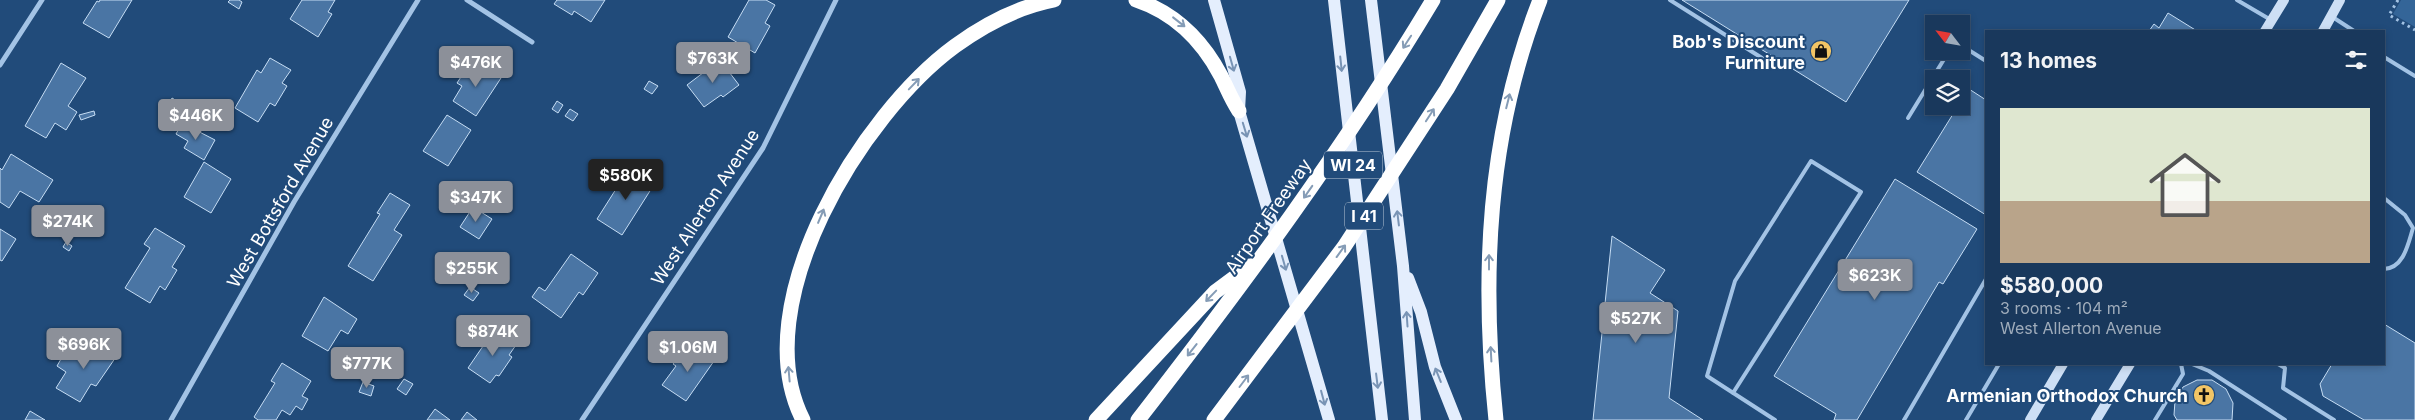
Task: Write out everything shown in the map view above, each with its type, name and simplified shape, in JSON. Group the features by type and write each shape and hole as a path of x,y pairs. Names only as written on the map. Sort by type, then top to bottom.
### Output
{"highway":[{"path":"802,420 792,396 789,375 788,335 793,301 801,268 813,235 825,207 846,169 889,110 929,68 954,47 984,27 1017,11 1054,0"},
{"path":"1136,0 1155,6 1185,26 1210,57 1222,78 1229,96 1239,111"},
{"name":"Airport Freeway","path":"1138,420 1264,256 1321,173 1433,0"},
{"name":"I 41","path":"1214,420 1344,248 1446,89 1498,0"},
{"path":"1496,420 1491,364 1489,282 1489,244 1496,168 1506,110 1516,69 1540,0"},
{"path":"1096,420 1215,292 1264,256"}],"main road":[{"path":"1214,0 1240,92 1239,111 1329,420"},
{"name":"WI 24","path":"1334,0 1382,420"},
{"name":"WI 24","path":"1371,0 1403,266 1415,420"},
{"path":"2266,30 2284,0"},
{"path":"2324,30 2340,0"},
{"path":"1403,266 1421,312 1435,367 1456,420"},
{"path":"2030,420 2062,365"},
{"path":"2096,420 2129,365"}],"street":[{"path":"0,65 42,0"},
{"name":"West Bottsford Avenue","path":"171,420 294,202 418,0"},
{"path":"467,0 532,42"},
{"name":"West Allerton Avenue","path":"582,420 763,148 836,0"}],"lane":[{"path":"1670,0 1762,58"},
{"path":"2236,0 2271,20"},
{"path":"2331,16 2352,30"},
{"path":"1970,51 1985,60"},
{"path":"2385,58 2415,76"},
{"path":"1908,118 1944,60"},
{"path":"1733,393 1861,192 1811,161 1734,281 1707,376 1733,393 1775,420"},
{"path":"2385,199 2405,215 2413,228 2402,260 2391,268 2385,269"},
{"path":"1904,420 1985,281"},
{"path":"1966,420 1998,365"},
{"path":"2155,420 2183,374 2181,365"},
{"path":"2194,365 2209,371 2285,420"},
{"path":"2280,365 2285,368 2283,388 2334,420"}],"path":[{"path":"2398,0 2389,15 2415,30"}],"shaded area":[{"path":"2401,0 2415,0 2415,27 2393,14"}],"building":[{"path":"100,0 132,0 109,38 83,23 97,1 99,2"},
{"path":"230,0 242,2 239,9 228,2"},
{"path":"302,0 335,0 328,12 332,14 318,37 290,19"},
{"path":"557,0 605,0 591,22 574,11 572,15 554,4"},
{"path":"749,0 766,0 775,5 765,23 770,26 755,53 728,37"},
{"name":"Bob's Discount Furniture","path":"1682,0 1909,0 1846,102"},
{"path":"2168,13 2195,30 2150,30 2154,24 2159,28"},
{"path":"270,58 291,70 282,83 287,86 275,106 270,103 258,122 235,108 257,70 261,73"},
{"path":"472,60 501,78 476,116 453,101 462,86 457,83"},
{"path":"720,60 739,85 723,97 721,95 704,107 687,85"},
{"path":"61,63 86,78 68,106 77,112 66,130 55,123 46,138 25,126"},
{"path":"649,81 658,86 652,94 644,89"},
{"path":"1970,90 1985,99 1985,214 1917,172 1952,115 1970,115"},
{"path":"172,98 182,104 176,113 167,108"},
{"path":"557,101 563,105 558,113 552,109"},
{"path":"570,109 578,114 573,121 565,116"},
{"path":"94,111 95,115 81,120 79,115"},
{"path":"447,115 471,130 448,166 423,151"},
{"path":"182,123 215,140 204,160 184,148 188,141 176,134"},
{"path":"11,154 53,180 39,202 20,191 9,208 0,202 0,168 2,170"},
{"path":"204,162 231,179 211,213 184,197"},
{"path":"630,167 655,183 622,235 597,219"},
{"path":"1895,179 1977,229 1943,284 1939,282 1857,420 1834,420 1836,414 1774,376"},
{"path":"474,187 481,192 478,197 470,192"},
{"path":"390,193 410,205 394,230 402,235 373,281 348,266 380,214 377,213"},
{"path":"473,207 492,219 479,239 460,227"},
{"path":"155,228 185,246 172,267 177,270 165,290 160,286 150,303 125,288 150,248 144,244"},
{"path":"0,229 16,239 2,261 0,260"},
{"path":"1612,236 1665,270 1650,293 1678,311 1669,398 1703,420 1593,420"},
{"path":"66,242 72,246 69,251 63,247"},
{"path":"571,254 598,273 583,295 579,292 561,318 532,297 539,287 545,291"},
{"path":"470,287 479,293 473,301 464,295"},
{"path":"324,297 357,319 348,334 341,330 328,351 302,336"},
{"path":"2385,325 2415,343 2415,420 2364,420 2323,396 2320,384 2331,365 2385,365"},
{"path":"494,330 516,345 509,355 512,357 499,376 496,375 490,383 468,368"},
{"path":"99,343 118,354 96,386 91,384 80,402 56,388 66,372 57,366 69,345 90,358"},
{"path":"689,345 714,361 686,401 662,385 676,366 673,364"},
{"path":"282,363 311,381 302,396 308,399 302,410 296,406 290,415 282,410 276,420 258,420 254,417 275,383 271,381"},
{"path":"404,379 413,384 406,395 397,389"},
{"name":"Armenian Orthodox Church","path":"2197,380 2212,380 2226,389 2233,403 2232,420 2177,420 2174,415 2175,401 2183,387"},
{"path":"363,382 374,386 371,396 359,392"},
{"path":"435,409 450,420 427,420"},
{"path":"30,411 45,420 25,420"},
{"path":"467,412 477,420 461,420"}],"place":[{"name":"Bob's Discount Furniture","path":"1821,51"},
{"name":"Armenian Orthodox Church","path":"2204,395"}]}
